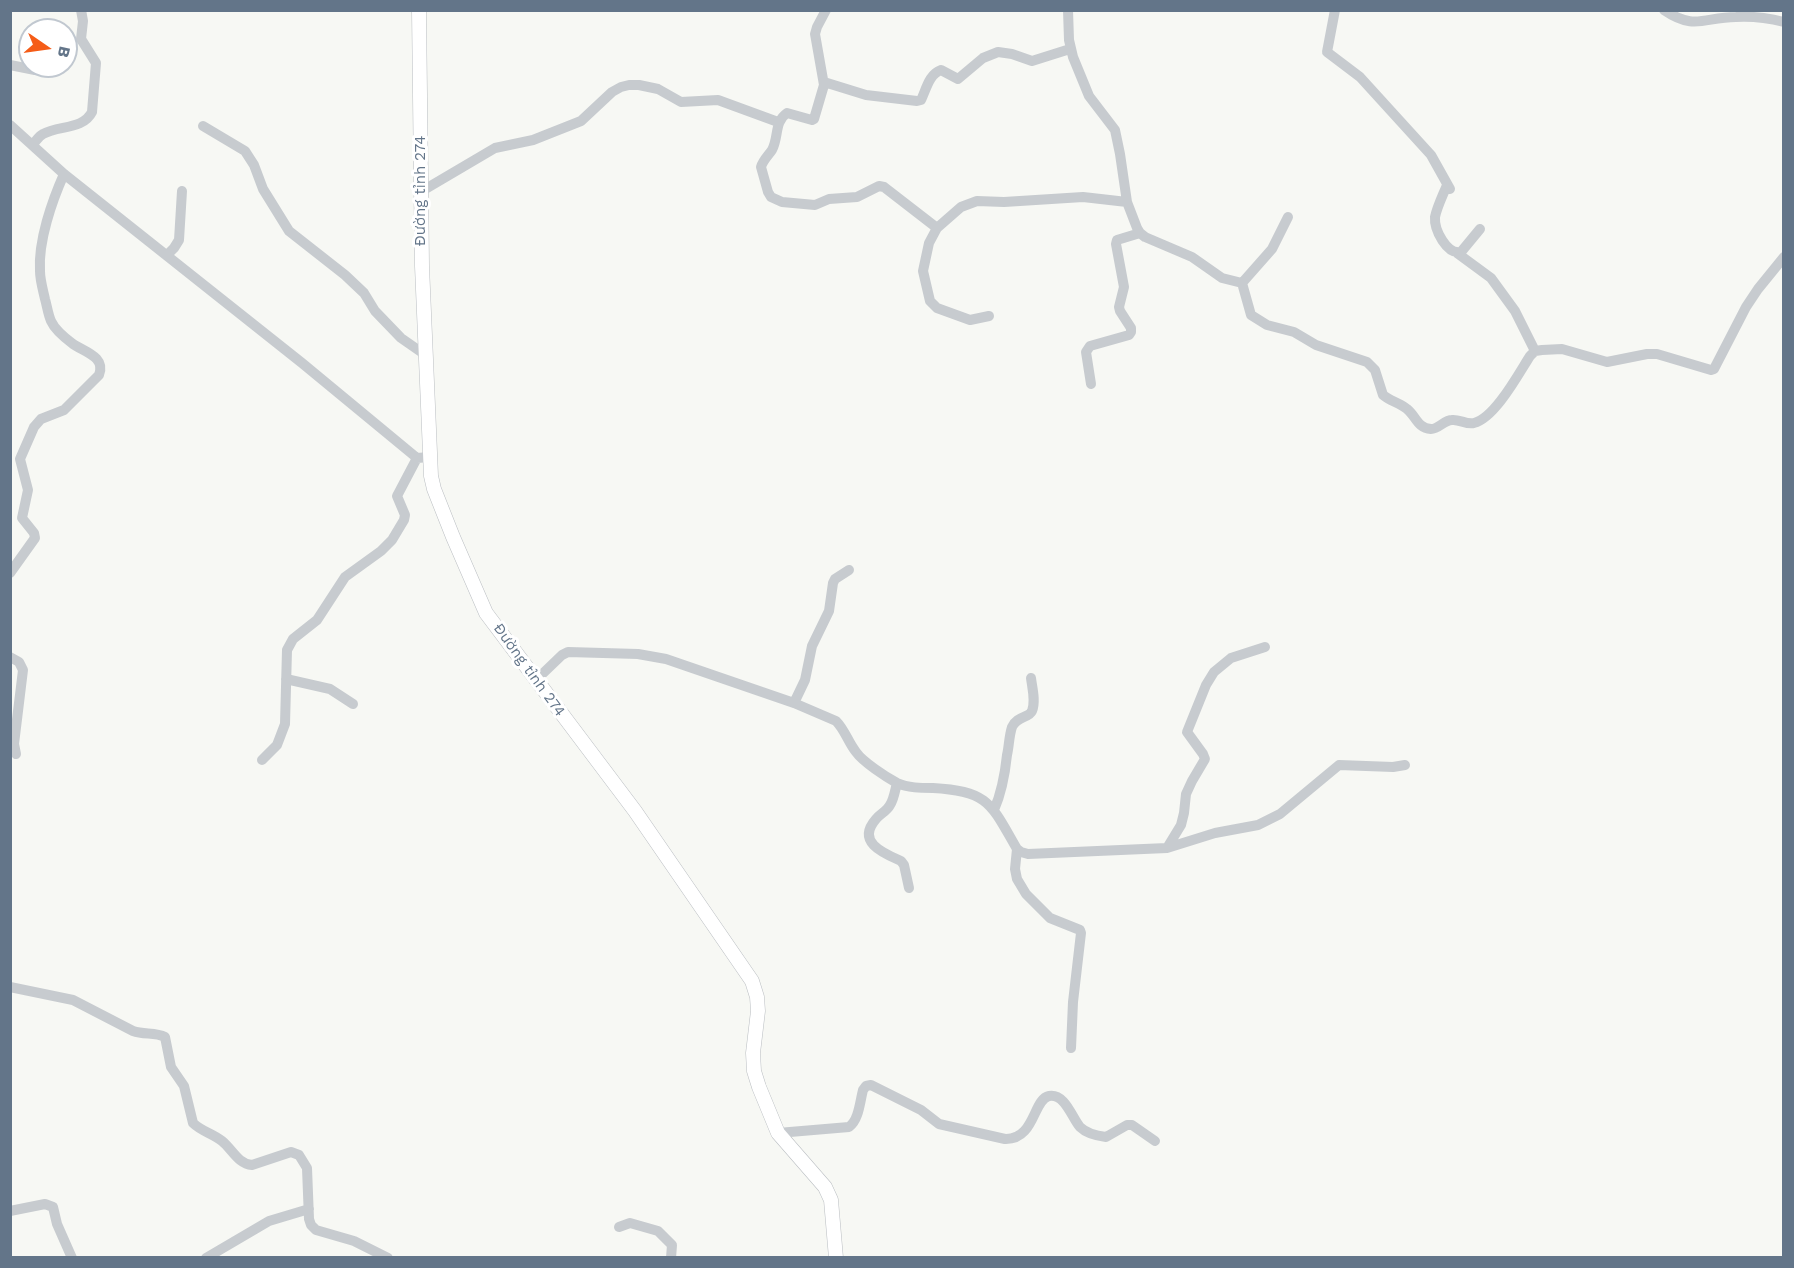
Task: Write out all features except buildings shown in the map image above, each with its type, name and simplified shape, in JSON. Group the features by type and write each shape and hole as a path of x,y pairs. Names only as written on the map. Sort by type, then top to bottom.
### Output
{"main road":[{"name":"Đường tỉnh 274","path":"419,10 424,458 434,489 481,603 635,811 752,981 758,1011 753,1053 754,1071 778,1133 825,1187 831,1200 836,1257"}],"street":[{"path":"32,145 43,134 86,120 92,112 96,63 81,39 83,21 81,10"},
{"path":"826,10 815,34 824,82 823,92 814,119 788,112 778,122 774,144 761,167 768,192 771,197 782,202 814,205 834,198 857,197 879,186 884,187 937,228"},
{"path":"1068,10 1070,49 1089,96 1115,130 1127,202 1140,234 1192,257 1222,278 1242,283"},
{"path":"1335,10 1327,52 1360,77 1431,155 1448,187 1435,219 1444,244 1491,278 1515,311 1535,351"},
{"path":"1664,10 1676,19 1685,22 1735,16 1758,17 1784,22"},
{"path":"824,82 866,95 918,101 921,100 932,76 937,71 941,70 958,79 983,58 998,52 1032,61 1070,49"},
{"path":"422,191 495,148 533,140 581,121 612,92 629,85 658,89 681,102 718,100 778,122"},
{"path":"10,125 64,174 424,458 397,496 405,515 392,540 381,551 345,577 317,620 293,639 287,650 285,724 277,746 262,760"},
{"path":"203,126 245,151 254,165 262,189 289,231 345,274 401,338 424,354"},
{"path":"10,573 35,538 34,533 22,518 28,485 20,464 21,454 37,422 64,410 99,375 101,370 98,359 70,342 52,323 40,276 40,260 47,223 56,191 64,174"},
{"path":"167,255 179,240 182,191"},
{"path":"989,316 970,320 937,308 930,301 923,265 929,243 937,228 961,207 977,201 1004,202 1083,197 1127,202"},
{"path":"1242,283 1272,249 1288,217"},
{"path":"1458,253 1480,229"},
{"path":"1091,384 1087,348 1129,335 1131,332 1119,307 1124,287 1116,244 1121,238 1140,234"},
{"path":"1242,283 1251,315 1273,327 1299,334 1316,345 1367,362 1375,370 1383,395 1409,410 1422,427 1432,429 1448,420 1478,422 1500,402 1535,351 1562,349 1607,362 1658,354 1714,369 1746,307 1784,257"},
{"path":"794,703 803,686 812,646 829,611 833,583 835,579 849,570"},
{"path":"1167,848 1181,825 1186,794 1205,759 1187,732 1206,685 1214,672 1230,658 1265,647"},
{"path":"536,680 568,652 638,654 679,663 794,703 836,721 842,726 858,756 897,783 909,787 955,789 971,793 984,800 994,810 1017,849 1028,854 1102,849 1167,848 1215,833 1268,821 1288,808 1339,765 1394,767 1405,765"},
{"path":"10,657 19,662 23,670 14,744 16,754"},
{"path":"994,810 1005,777 1012,727 1018,718 1032,712 1031,678"},
{"path":"286,679 330,689 353,704"},
{"path":"897,783 890,806 872,825 869,833 874,847 901,861 904,865 909,888"},
{"path":"1017,849 1017,879 1026,894 1050,918 1081,933 1073,1002 1071,1048"},
{"path":"10,987 67,998 137,1033 158,1034 165,1037 171,1067 184,1086 193,1123 220,1140 247,1165 291,1152 299,1155 307,1168 311,1225 316,1230 354,1241 388,1257"},
{"path":"778,1133 853,1125 863,1090 866,1086 871,1085 921,1110 939,1124 1005,1139 1018,1137 1027,1128 1043,1100 1048,1096 1054,1096 1061,1100 1084,1131 1106,1137 1127,1125 1132,1125 1155,1141"},
{"path":"10,1211 45,1204 53,1207 57,1224 72,1257"},
{"path":"206,1257 269,1221 309,1209"},
{"path":"619,1227 630,1223 658,1231 672,1245 671,1257"}]}
